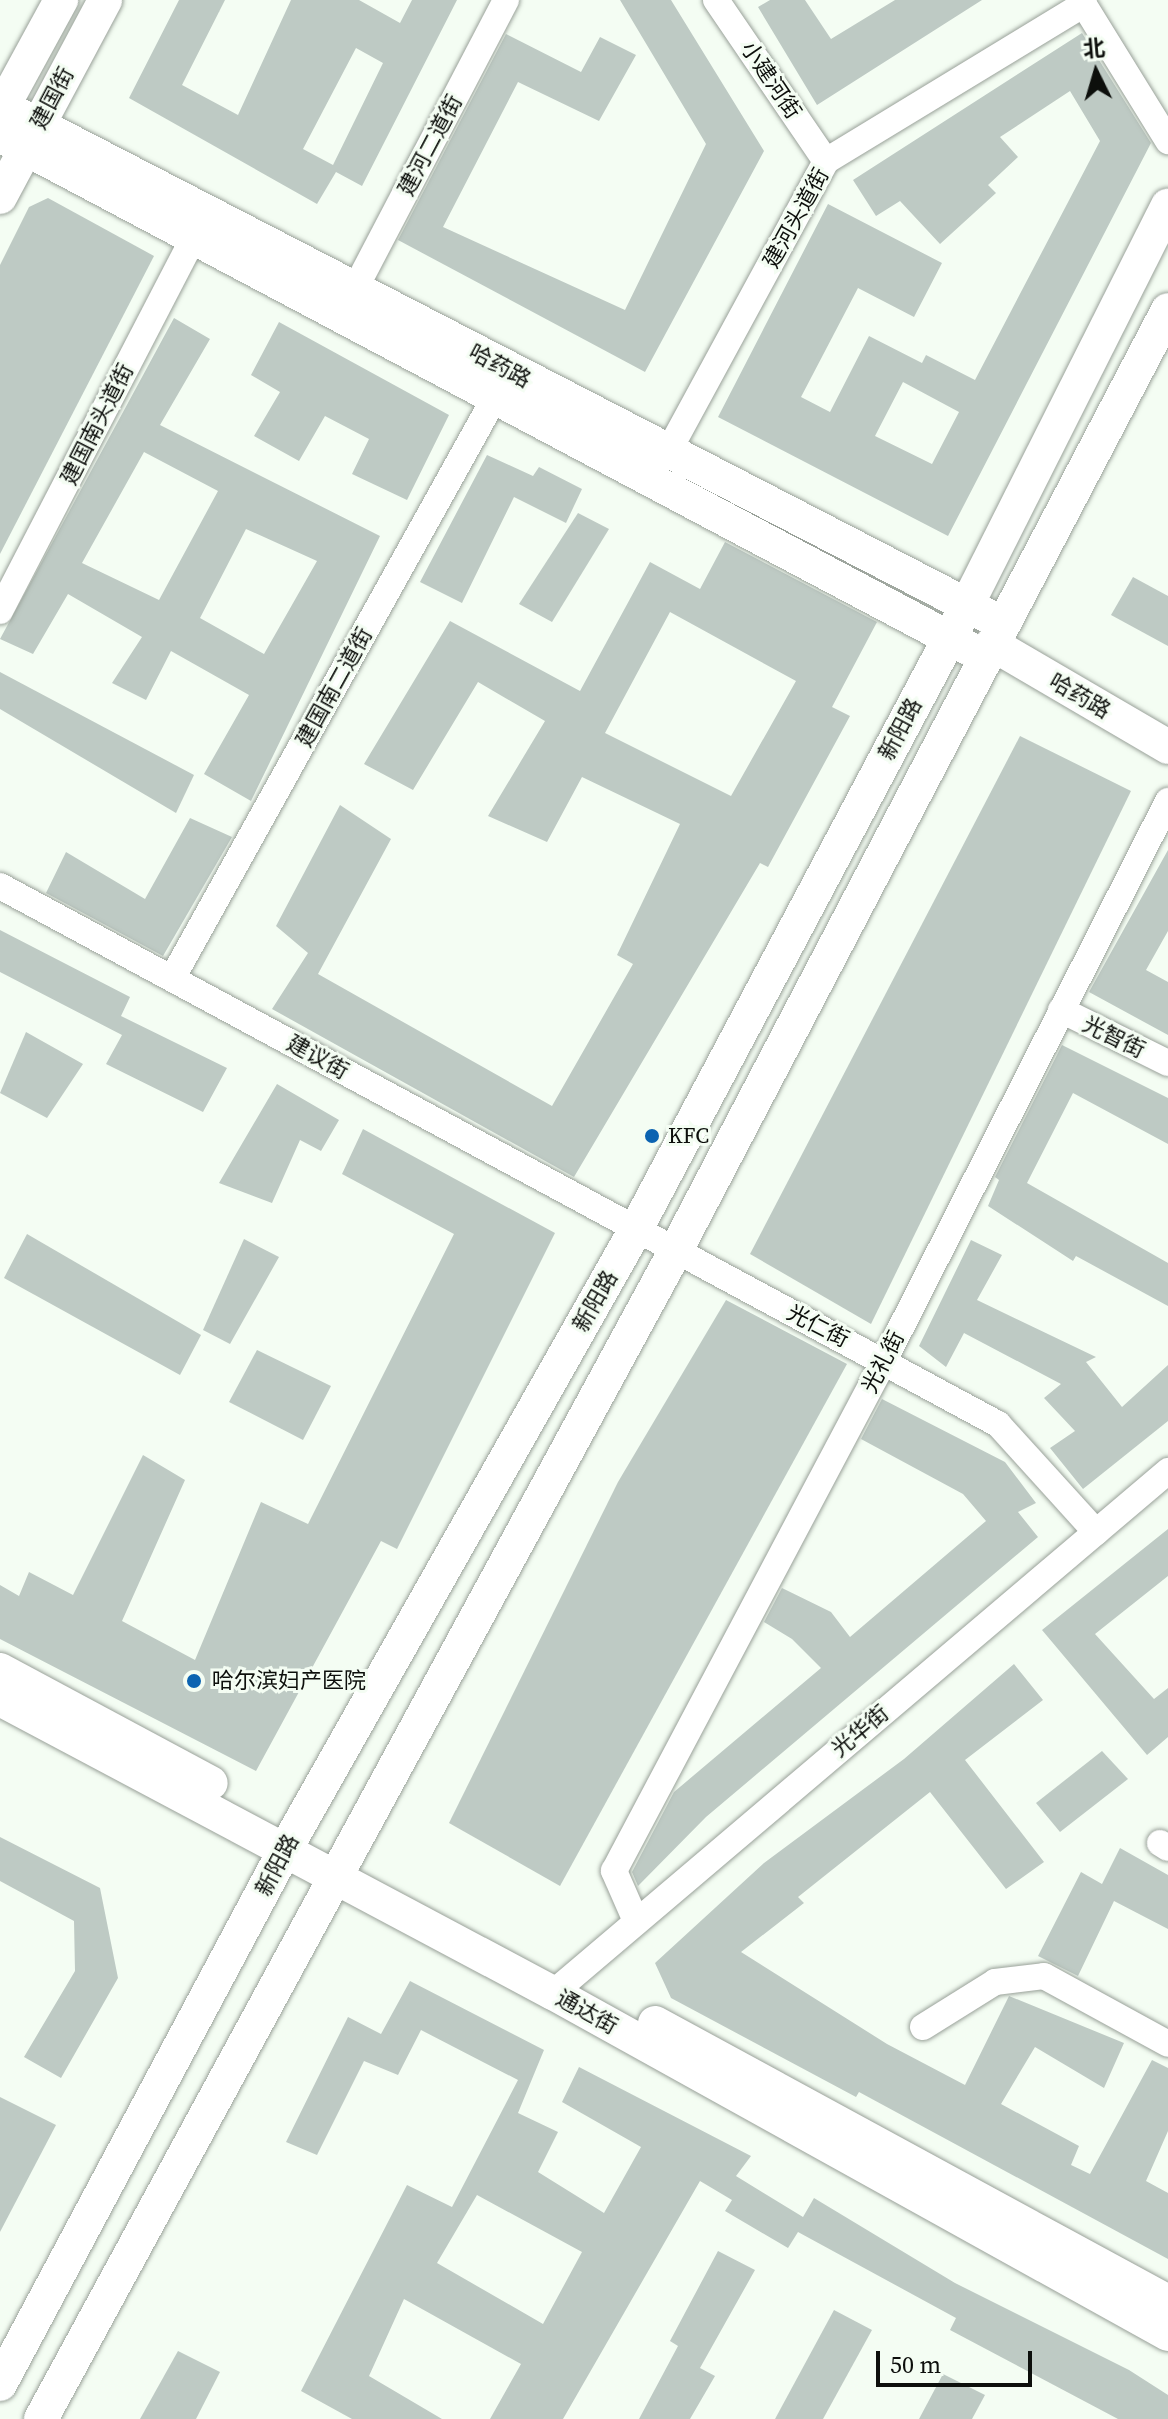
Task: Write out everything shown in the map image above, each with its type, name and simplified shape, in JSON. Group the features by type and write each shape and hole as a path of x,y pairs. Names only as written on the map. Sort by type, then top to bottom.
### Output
{"main road":[{"name":"建国街","path":"0,197 11,122 61,0"},
{"name":"建国街","path":"11,122 105,0"},
{"name":"哈药路","path":"11,122 194,237 948,638 993,641"},
{"name":"哈药路","path":"11,122 355,289 667,454 967,605 993,641 1168,747"},
{"name":"新阳路","path":"0,2384 291,1839 635,1231 967,605 1168,206"},
{"name":"新阳路","path":"41,2419 338,1864 675,1252 1168,310"},
{"name":"通达街","path":"0,1670 291,1839 562,1985 1168,2302"},
{"name":"通达街","path":"0,1699 291,1839"},
{"name":"通达街","path":"562,1985 1168,2334"}],"street":[{"name":"建河二道街","path":"355,289 506,0"},
{"name":"小建河街","path":"716,0 826,161"},
{"name":"建河头道街","path":"667,454 826,161 1082,2"},
{"path":"1082,2 1168,141"},
{"name":"建国南头道街","path":"0,611 194,237"},
{"name":"建国南二道街","path":"173,977 495,397"},
{"name":"光礼街","path":"636,1921 614,1871 884,1361 1168,801"},
{"name":"建议街","path":"0,886 173,977 635,1231"},
{"name":"光智街","path":"1061,1010 1168,1063"},
{"name":"光仁街","path":"635,1231 998,1424 1096,1532"},
{"name":"光华街","path":"562,1985 1168,1471"},
{"path":"923,2027 995,1982 1044,1976 1168,2044"}],"building":[{"path":"179,0 225,0 182,85 238,115 291,0 359,0 400,23 412,0 457,0 362,186 336,172 317,204 129,98","holes":["356,48 383,63 333,165 303,149"]},
{"path":"620,0 671,0 764,151 645,372 398,240 506,34 581,72 600,37 636,55 599,121 518,82 443,227 625,310 706,144"},
{"path":"770,0 805,0 831,39 895,0 982,0 817,105 758,7"},
{"path":"1082,33 1151,143 948,536 718,417 828,204 942,263 914,317 858,288 801,397 830,412 869,336 922,363 926,355 975,380 1100,141 1070,91 1000,137 1018,157 988,185 996,193 940,244 900,201 876,216 853,180","holes":["903,382 959,412 932,464 875,436"]},
{"path":"48,198 154,256 0,554 0,265 29,207"},
{"path":"174,318 210,339 160,425 380,536 251,801 204,774 249,695 171,651 146,700 112,683 142,637 68,594 33,654 0,639","holes":["144,452 218,491 159,600 82,563","246,529 317,561 264,654 200,618"]},
{"path":"279,322 449,415 407,500 352,474 369,439 325,416 299,461 254,436 280,392 251,375"},
{"path":"487,455 533,476 539,467 582,489 566,523 514,497 462,603 420,582"},
{"path":"578,513 609,529 552,622 519,604"},
{"path":"725,542 877,622 832,707 850,716 768,867 760,863 574,1177 272,1009 308,953 276,926 340,805 391,839 318,974 552,1106 633,964 617,955 680,824 582,777 547,842 488,816 545,721 478,682 413,790 364,764 450,621 580,691 650,562 700,589","holes":["670,612 796,681 731,796 605,733"]},
{"path":"1133,577 1168,596 1168,646 1111,615"},
{"path":"0,672 194,775 176,813 0,709"},
{"path":"1020,736 1131,791 871,1324 750,1254"},
{"path":"190,818 232,837 163,956 46,893 66,852 145,899"},
{"path":"1168,850 1168,931 1146,970 1168,982 1168,1035 1089,992"},
{"path":"0,930 130,997 121,1016 227,1068 203,1112 106,1064 122,1035 0,972"},
{"path":"26,1032 83,1064 47,1118 0,1093"},
{"path":"1062,1045 1168,1098 1168,1144 1073,1093 1027,1183 1168,1263 1168,1306 1076,1256 1073,1261 988,1206 999,1180 995,1177"},
{"path":"277,1084 339,1120 321,1151 300,1140 272,1203 219,1183"},
{"path":"363,1129 555,1233 397,1549 381,1541 256,1771 0,1639 0,1585 19,1596 29,1572 73,1595 143,1455 185,1480 122,1621 195,1660 261,1502 308,1524 454,1234 342,1174"},
{"path":"27,1234 201,1335 180,1375 4,1278"},
{"path":"244,1239 279,1257 230,1344 203,1330"},
{"path":"971,1240 1002,1255 977,1300 1096,1357 1086,1362 1122,1407 1168,1365 1168,1421 1083,1489 1050,1448 1075,1431 1044,1398 1061,1384 964,1333 946,1367 919,1346"},
{"path":"726,1300 847,1364 560,1886 449,1823 618,1482"},
{"path":"257,1350 331,1386 303,1440 229,1402"},
{"path":"882,1399 1005,1462 1036,1503 1018,1512 1038,1537 706,1817 638,1886 632,1872 674,1792 821,1668 792,1639 764,1622 782,1588 831,1612 850,1637 986,1521 963,1494 861,1439"},
{"path":"1168,1529 1168,1576 1095,1634 1154,1699 1168,1688 1168,1737 1147,1755 1042,1630"},
{"path":"1014,1664 1043,1700 965,1760 1044,1862 1006,1889 930,1792 798,1897 804,1903 741,1952 887,2044 965,2085 1009,1996 1124,2043 1104,2088 1035,2047 1001,2104 1079,2146 1071,2165 1090,2174 1152,2060 1168,2068 1168,2131 1146,2181 1168,2193 1168,2259 859,2092 856,2097 671,1998 655,1963 764,1863 904,1759"},
{"path":"1102,1751 1128,1779 1060,1832 1036,1803"},
{"path":"0,1837 100,1888 118,1978 61,2078 24,2057 75,1971 74,1921 0,1881"},
{"path":"1120,1848 1168,1875 1168,1929 1114,1901 1078,1976 1038,1956 1081,1872 1102,1884"},
{"path":"410,1981 544,2050 518,2113 558,2132 538,2172 604,2213 641,2147 562,2102 579,2067 751,2156 736,2176 803,2217 814,2198 955,2283 1129,2370 1168,2395 1168,2419 1118,2419 950,2330 956,2318 798,2232 788,2248 725,2211 732,2200 700,2181 563,2419 490,2419 521,2364 404,2299 369,2376 442,2419 352,2419 301,2391 407,2185 452,2207 518,2080 421,2030 398,2075 364,2061 317,2155 286,2142 348,2017 381,2034","holes":["477,2195 582,2252 543,2324 437,2263"]},
{"path":"0,2097 56,2125 0,2232"},
{"path":"718,2251 755,2270 700,2368 715,2376 690,2419 639,2419 678,2346 670,2341"},
{"path":"834,2310 872,2330 823,2419 775,2419"},
{"path":"178,2351 220,2372 196,2419 140,2419"},
{"path":"943,2374 985,2395 972,2419 919,2419"}],"place":[{"name":"KFC","path":"652,1136"},
{"name":"哈尔滨妇产医院","path":"194,1681"}]}
